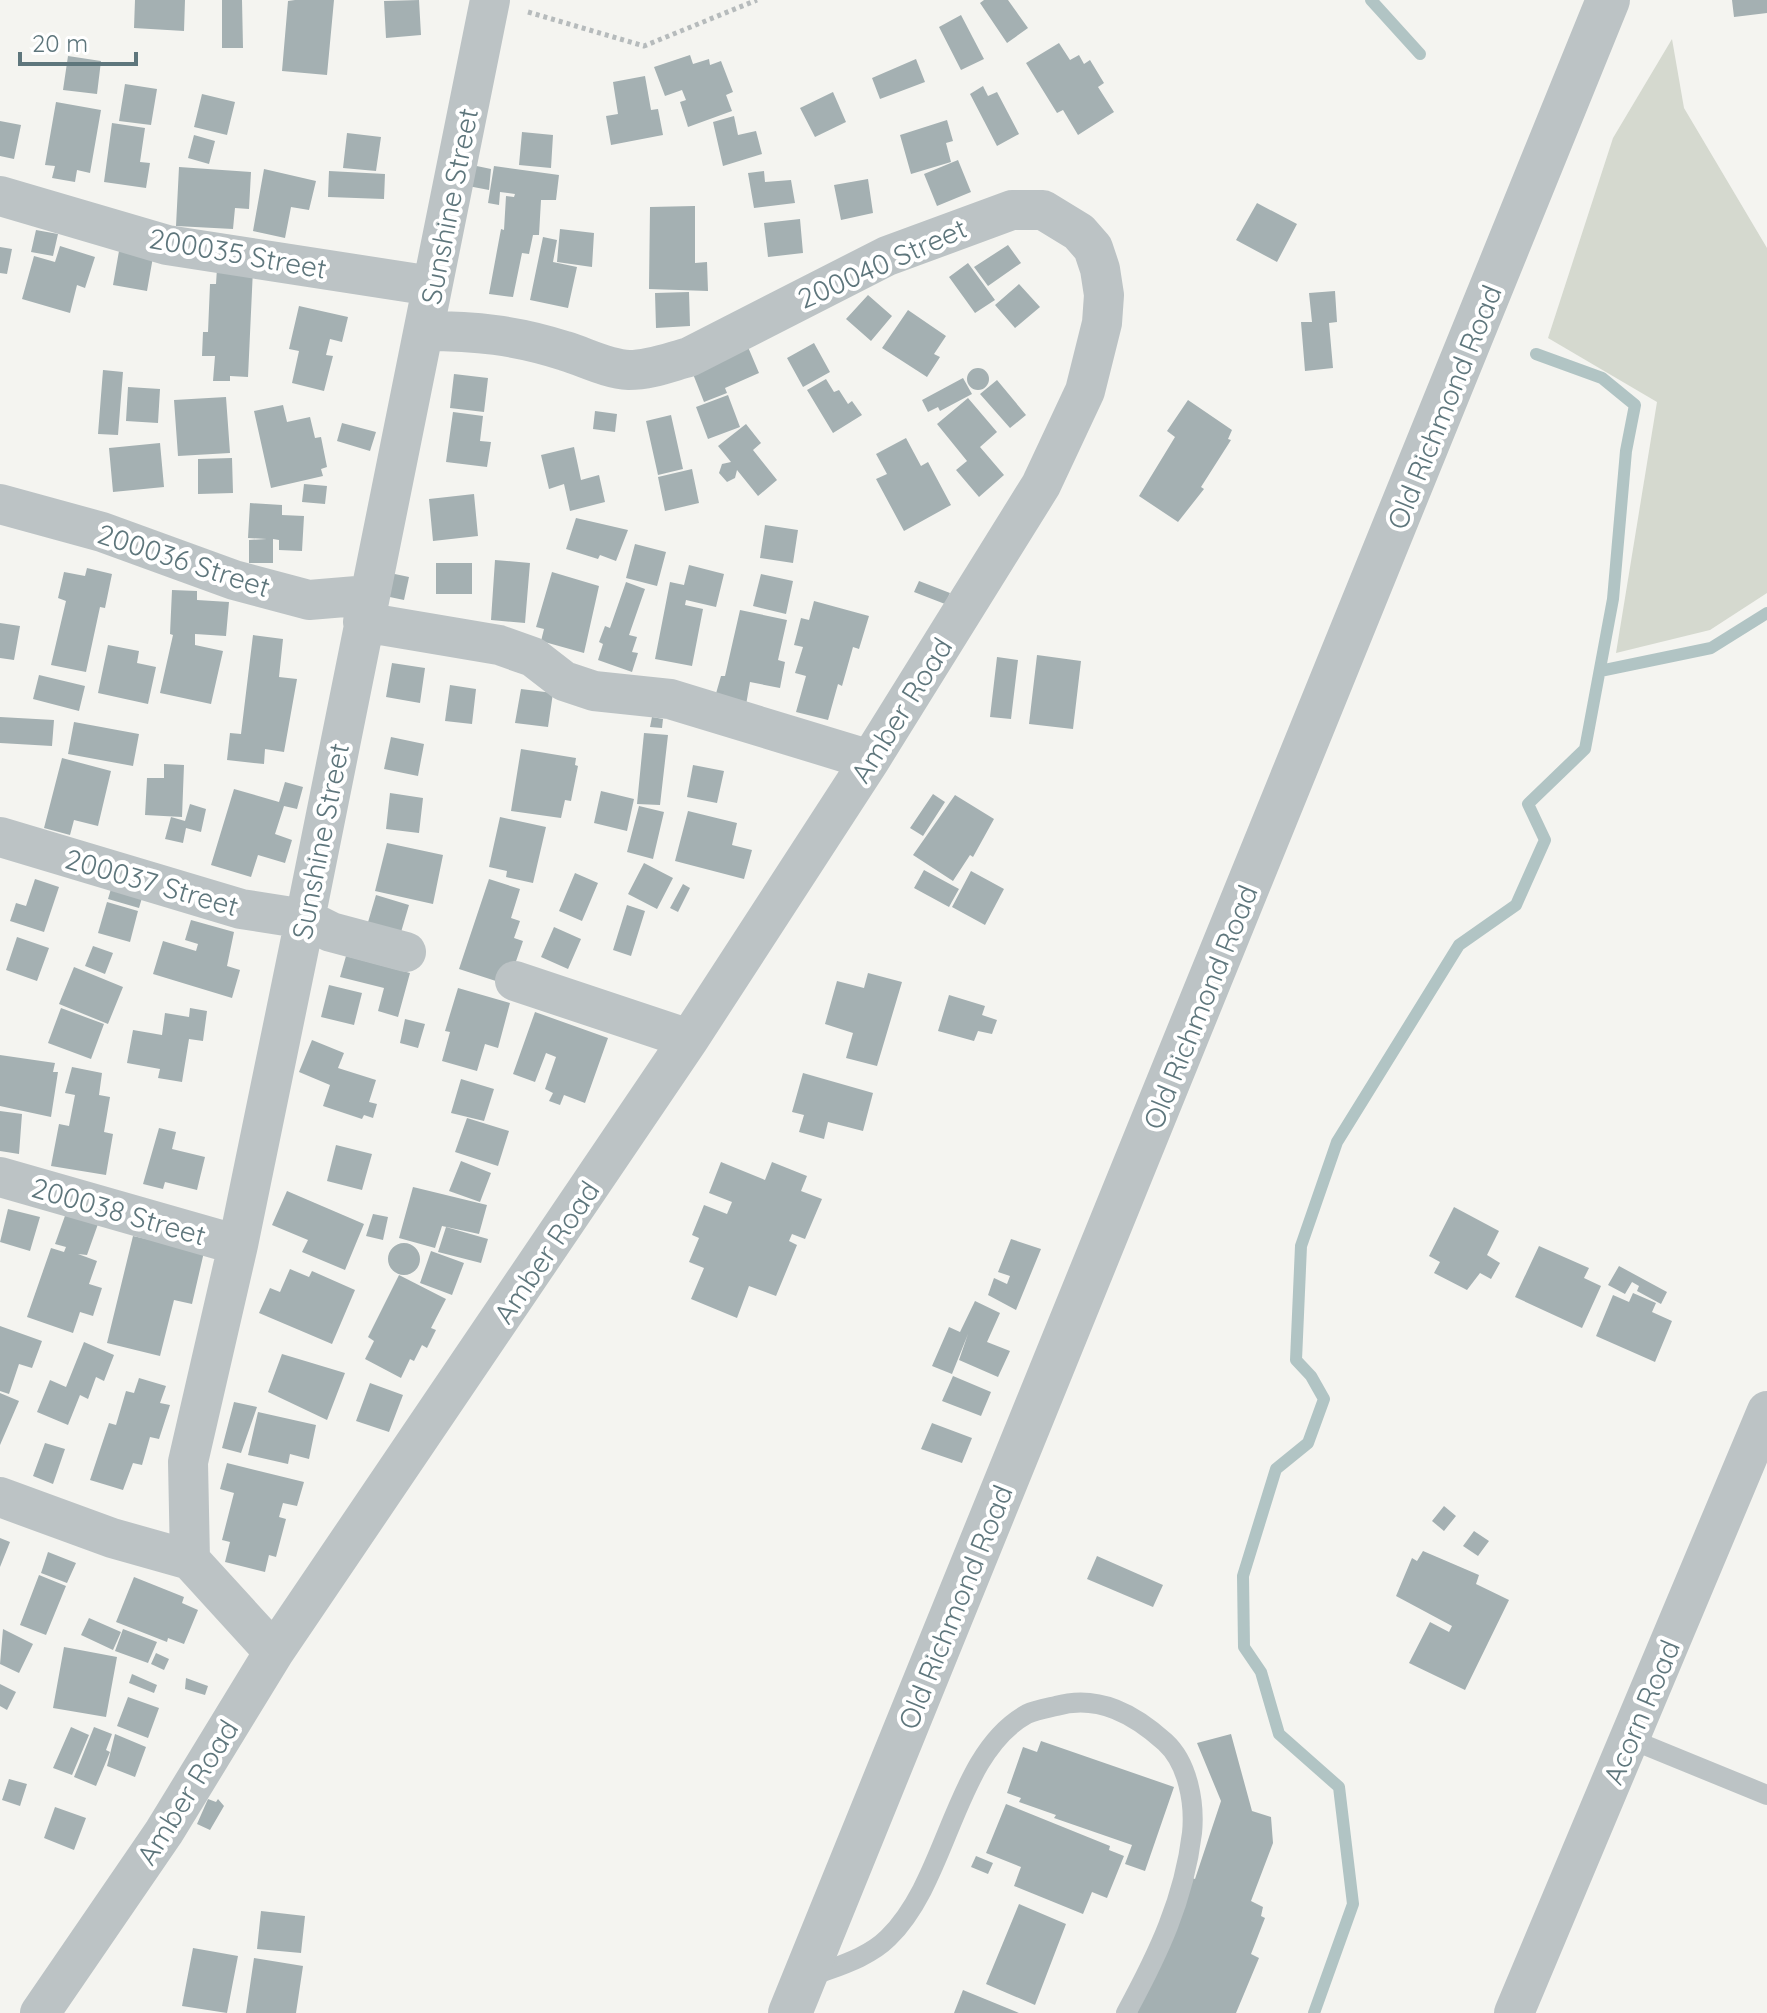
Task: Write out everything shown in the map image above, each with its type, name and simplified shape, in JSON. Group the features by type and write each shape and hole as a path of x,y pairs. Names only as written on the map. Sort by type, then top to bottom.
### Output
{"street":[{"name":"Sunshine Street","path":"190,1560 188,1462 238,1245 490,0"},
{"name":"Old Richmond Road","path":"796,1996 1608,0"},
{"name":"200035 Street","path":"0,196 167,245 432,286"},
{"name":"200040 Street","path":"425,331 484,331 564,350 628,370 655,366 689,357 887,256 1012,210 1043,210 1079,232 1093,248 1104,295 1102,323 1085,391 1041,485"},
{"name":"Amber Road","path":"40,2013 164,1832 274,1652 689,1039 870,760 1041,485"},
{"name":"200036 Street","path":"0,504 102,532 234,580 309,600 366,608 499,645 533,657 564,681 594,691 670,699 870,760"},
{"name":"200037 Street","path":"0,837 241,909 305,919 331,932 406,952"},
{"path":"515,981 689,1039"},
{"name":"200038 Street","path":"0,1177 238,1245"},
{"name":"Acorn Road","path":"1514,2013 1767,1411"},
{"path":"0,1497 112,1538 190,1560 274,1652"}],"lane":[{"path":"796,1996 867,1954 898,1926 929,1878 976,1769 994,1742 1027,1714 1070,1702 1105,1705 1139,1718 1171,1747 1190,1786 1193,1828 1186,1881 1163,1945 1126,2013"},
{"path":"1630,1739 1767,1795"}],"path":[{"path":"490,0 644,46 757,0"}],"shaded area":[{"path":"1672,39 1684,108 1767,248 1767,593 1710,630 1616,653 1657,402 1548,338 1613,138"}],"building":[{"path":"135,0 185,0 184,31 134,28"},
{"path":"222,0 242,0 243,48 222,48"},
{"path":"334,0 327,75 282,71 288,1"},
{"path":"419,0 421,35 386,38 384,1"},
{"path":"984,0 1008,0 1028,28 1007,43 980,3"},
{"path":"1732,0 1767,0 1767,13 1734,17"},
{"path":"961,15 984,59 961,70 939,27"},
{"path":"1059,43 1070,60 1079,55 1084,64 1090,60 1104,83 1098,87 1114,112 1078,135 1063,110 1057,113 1026,63"},
{"path":"690,55 693,64 709,59 710,65 721,61 733,92 726,95 732,111 688,127 680,102 686,100 682,90 665,96 654,67"},
{"path":"68,56 101,61 97,94 63,90"},
{"path":"916,59 925,82 880,99 872,78"},
{"path":"645,76 651,110 658,109 663,135 611,145 606,116 618,114 613,82"},
{"path":"125,84 157,89 151,125 119,121"},
{"path":"983,86 988,96 997,92 1019,134 997,146 970,94"},
{"path":"833,92 846,122 815,137 800,108"},
{"path":"202,94 235,102 227,135 194,127"},
{"path":"56,102 101,110 90,173 77,170 75,182 52,178 55,166 45,165"},
{"path":"734,116 738,135 756,131 762,154 723,166 713,122"},
{"path":"947,120 953,141 946,143 951,162 911,174 900,135"},
{"path":"0,121 21,125 14,159 0,156"},
{"path":"112,123 145,128 140,162 150,163 146,188 104,182"},
{"path":"522,132 553,135 551,168 519,165"},
{"path":"347,133 381,137 376,171 343,168"},
{"path":"194,135 215,141 209,164 188,158"},
{"path":"958,160 971,192 937,206 924,174"},
{"path":"472,165 491,169 489,190 468,186"},
{"path":"494,166 559,175 556,200 541,200 539,235 533,235 529,254 522,253 513,297 489,294 501,229 504,230 506,196 514,197 515,194 500,192 499,205 488,203"},
{"path":"179,167 251,172 249,209 235,208 233,229 176,226"},
{"path":"264,169 316,181 309,210 291,207 285,238 253,231"},
{"path":"329,171 385,174 384,199 328,197"},
{"path":"764,171 765,182 791,180 795,203 754,208 748,173"},
{"path":"868,179 873,213 841,220 834,185"},
{"path":"1257,203 1297,224 1277,262 1236,240"},
{"path":"695,206 695,263 707,262 708,291 649,289 650,207"},
{"path":"800,219 803,253 768,257 764,223"},
{"path":"560,229 594,233 592,267 557,262"},
{"path":"36,230 58,234 53,256 31,252"},
{"path":"543,237 557,240 553,262 577,267 568,308 530,300"},
{"path":"1008,245 1021,263 988,286 974,267"},
{"path":"60,246 95,257 85,288 77,285 70,313 22,299 34,256 55,262"},
{"path":"0,247 12,249 7,274 0,273"},
{"path":"119,251 153,257 147,291 113,285"},
{"path":"968,263 995,300 975,313 949,277"},
{"path":"217,268 253,269 248,377 230,376 230,381 213,381 215,356 202,356 203,332 208,332 210,284 216,284"},
{"path":"1019,284 1040,307 1015,328 995,305"},
{"path":"1335,291 1337,322 1329,323 1333,368 1305,371 1301,322 1312,322 1309,293"},
{"path":"689,292 690,326 656,328 655,293"},
{"path":"868,295 892,316 871,341 846,319"},
{"path":"299,306 348,317 342,342 330,339 326,355 333,356 324,391 292,383 299,351 289,349"},
{"path":"908,310 946,336 934,354 940,357 927,377 882,348"},
{"path":"814,343 830,372 803,387 787,358"},
{"path":"748,347 759,373 725,388 727,393 704,402 693,374"},
{"path":"978,368 986,371 989,379 986,387 978,390 970,387 967,379 970,371"},
{"path":"103,370 123,372 118,435 98,434"},
{"path":"454,374 488,378 484,412 450,408"},
{"path":"963,378 972,394 940,411 938,407 928,412 922,400"},
{"path":"826,379 834,392 839,390 848,404 852,401 862,415 833,433 807,390"},
{"path":"997,380 1026,415 1010,428 980,394"},
{"path":"128,387 160,389 158,423 126,421"},
{"path":"728,395 740,427 708,439 696,407"},
{"path":"226,397 230,453 178,456 174,400"},
{"path":"968,398 997,432 980,447 1004,475 979,497 956,470 967,461 937,424"},
{"path":"1188,400 1232,430 1228,439 1231,440 1201,487 1204,489 1178,522 1139,496 1175,437 1167,431"},
{"path":"283,405 287,422 310,417 315,438 321,437 327,467 321,469 323,476 271,488 254,411"},
{"path":"595,411 617,414 615,432 593,429"},
{"path":"453,412 483,416 480,441 491,442 487,467 446,462"},
{"path":"671,415 683,469 658,475 646,421"},
{"path":"342,423 376,432 370,451 337,441"},
{"path":"746,424 761,443 753,450 777,480 758,496 737,470 735,478 727,482 719,473 722,464 731,462 718,446"},
{"path":"906,438 921,466 928,462 951,505 904,531 876,479 887,474 876,454"},
{"path":"160,443 164,487 113,492 109,448"},
{"path":"574,447 581,480 599,475 605,502 570,511 564,484 549,489 541,455"},
{"path":"232,458 233,493 198,494 198,459"},
{"path":"692,469 699,503 665,511 658,477"},
{"path":"304,484 327,486 325,504 302,502"},
{"path":"474,494 478,536 433,541 429,499"},
{"path":"250,503 282,505 282,515 304,516 302,551 279,550 279,540 273,539 273,563 249,563 249,540 267,539 248,538"},
{"path":"576,518 628,530 616,561 566,549"},
{"path":"765,525 798,530 793,563 760,558"},
{"path":"635,544 666,552 657,586 626,578"},
{"path":"495,560 530,563 525,623 491,620"},
{"path":"436,563 472,563 472,594 436,594"},
{"path":"689,565 724,574 716,607 686,600 685,605 703,609 692,666 655,659 670,582 684,585"},
{"path":"87,568 112,574 105,608 100,607 86,672 51,665 66,601 58,598 64,572 85,576"},
{"path":"552,572 599,586 584,653 541,641 544,629 536,627"},
{"path":"390,573 409,577 404,600 385,596"},
{"path":"761,574 793,581 786,614 753,606"},
{"path":"919,581 950,593 945,604 914,592"},
{"path":"626,582 645,589 629,635 637,637 632,652 638,653 632,672 598,660 603,644 599,642 605,626 610,628"},
{"path":"172,590 197,591 197,600 229,602 226,636 195,634 195,645 223,651 211,704 160,693 173,635 170,634"},
{"path":"814,601 869,616 859,649 853,647 842,686 838,684 828,720 796,712 806,676 795,673 803,647 794,645 801,618 809,620"},
{"path":"740,610 787,620 778,660 785,662 780,688 750,682 746,705 715,697 721,676 725,676"},
{"path":"0,623 20,626 14,660 0,658"},
{"path":"253,635 283,639 279,677 297,679 284,752 265,749 264,764 227,760 230,733 241,734"},
{"path":"108,645 139,651 137,663 156,667 148,704 98,693"},
{"path":"1037,655 1081,661 1073,729 1029,724"},
{"path":"997,657 1018,660 1011,719 990,717"},
{"path":"392,663 425,668 420,703 386,697"},
{"path":"39,675 85,686 79,711 33,699"},
{"path":"450,685 476,689 472,724 445,721"},
{"path":"521,689 553,693 548,727 515,723"},
{"path":"0,717 54,720 52,746 0,743"},
{"path":"652,717 663,719 662,728 650,727"},
{"path":"74,722 139,734 133,766 68,754"},
{"path":"644,733 668,735 660,805 637,804"},
{"path":"391,737 424,744 418,776 384,769"},
{"path":"521,749 576,758 575,765 578,766 571,801 565,800 561,818 511,811"},
{"path":"62,758 111,771 98,826 74,820 70,835 44,828"},
{"path":"164,764 184,765 182,817 145,815 147,778 164,778"},
{"path":"693,765 724,771 717,803 687,797"},
{"path":"285,782 303,787 297,809 284,806 275,834 292,840 285,863 258,855 251,877 211,865 234,789 279,802"},
{"path":"601,791 634,799 627,831 594,823"},
{"path":"390,793 423,798 419,833 386,829"},
{"path":"933,794 945,802 923,836 910,828"},
{"path":"955,795 994,819 973,857 970,855 953,881 913,855"},
{"path":"190,804 206,809 201,832 186,828 183,843 165,839 171,817 185,821"},
{"path":"639,806 664,812 653,859 627,852"},
{"path":"688,811 737,823 732,845 752,850 744,879 675,861"},
{"path":"500,817 546,827 533,883 506,877 507,871 489,867"},
{"path":"387,843 443,855 433,904 375,891"},
{"path":"644,863 673,878 657,909 628,894"},
{"path":"924,870 959,889 949,907 914,888"},
{"path":"971,871 1004,889 985,925 952,907"},
{"path":"575,873 598,883 582,921 559,911"},
{"path":"35,879 59,887 44,932 10,921 16,903 26,906"},
{"path":"489,879 520,889 511,918 520,921 514,938 523,941 513,970 502,983 459,969"},
{"path":"113,882 144,891 139,908 108,899"},
{"path":"683,884 690,888 678,912 670,908"},
{"path":"376,895 409,905 399,939 366,929"},
{"path":"107,902 138,911 130,942 98,933"},
{"path":"627,905 645,911 631,956 613,950"},
{"path":"191,920 234,932 227,966 240,970 232,998 153,974 163,941 196,951 198,944 185,940"},
{"path":"554,927 581,939 568,969 541,957"},
{"path":"17,937 49,948 37,981 6,970"},
{"path":"93,946 113,953 105,974 85,966"},
{"path":"346,956 410,973 398,1017 378,1011 384,988 340,977"},
{"path":"74,967 123,987 108,1024 59,1004"},
{"path":"868,973 902,982 877,1066 846,1058 853,1033 825,1024 837,981 864,988"},
{"path":"329,985 362,993 354,1025 321,1017"},
{"path":"458,988 510,1003 498,1048 485,1044 477,1071 442,1061 450,1032 445,1031"},
{"path":"949,995 985,1006 982,1015 997,1020 992,1034 978,1031 974,1041 938,1031"},
{"path":"61,1008 104,1024 91,1059 48,1043"},
{"path":"190,1008 207,1011 203,1041 189,1039 182,1082 158,1078 160,1069 127,1063 133,1030 162,1035 165,1013 189,1017"},
{"path":"535,1012 608,1038 585,1103 564,1095 560,1105 549,1101 553,1093 545,1089 556,1057 546,1053 535,1082 513,1074"},
{"path":"405,1019 425,1024 418,1048 400,1043"},
{"path":"312,1040 344,1053 338,1068 376,1080 369,1102 377,1104 373,1118 364,1115 362,1119 323,1106 330,1085 299,1072"},
{"path":"0,1055 55,1063 53,1072 58,1072 51,1117 0,1106"},
{"path":"72,1067 102,1073 99,1095 110,1097 104,1132 113,1134 106,1175 51,1166 59,1124 69,1126 75,1095 65,1093"},
{"path":"803,1073 873,1093 863,1131 828,1122 824,1139 799,1132 804,1115 792,1112"},
{"path":"461,1079 494,1089 484,1121 451,1113"},
{"path":"0,1111 22,1114 19,1154 0,1151"},
{"path":"467,1118 509,1131 498,1166 455,1152"},
{"path":"159,1128 176,1132 172,1149 205,1157 197,1190 165,1182 163,1189 143,1184"},
{"path":"336,1145 372,1154 362,1190 327,1181"},
{"path":"461,1161 491,1173 480,1202 449,1191"},
{"path":"721,1162 765,1180 772,1162 807,1176 801,1191 822,1199 805,1239 792,1234 789,1241 797,1245 776,1296 749,1286 737,1318 691,1299 704,1268 689,1262 699,1238 692,1235 704,1205 727,1214 732,1202 709,1193"},
{"path":"413,1187 487,1205 479,1234 442,1226 435,1248 399,1238"},
{"path":"287,1191 364,1224 345,1270 302,1252 308,1240 272,1225"},
{"path":"1454,1207 1499,1231 1487,1255 1500,1263 1491,1279 1480,1273 1467,1290 1434,1273 1440,1262 1429,1256"},
{"path":"8,1209 40,1217 30,1251 0,1242"},
{"path":"66,1213 98,1224 87,1255 78,1254 97,1261 89,1284 102,1288 93,1316 80,1312 73,1333 27,1317 51,1248 64,1252 66,1247 55,1244"},
{"path":"373,1214 388,1217 383,1240 366,1236"},
{"path":"446,1227 488,1239 481,1263 438,1252"},
{"path":"133,1236 204,1252 192,1304 174,1300 160,1356 107,1343"},
{"path":"1011,1239 1041,1249 1016,1310 988,1295 994,1278 1007,1284 1010,1276 998,1272"},
{"path":"404,1243 416,1247 420,1259 416,1271 404,1275 392,1271 388,1259 392,1247"},
{"path":"1539,1246 1589,1268 1584,1278 1601,1286 1582,1328 1515,1297"},
{"path":"431,1251 464,1263 452,1295 420,1283"},
{"path":"1619,1266 1667,1292 1661,1304 1637,1291 1639,1286 1632,1282 1625,1294 1608,1285"},
{"path":"290,1269 309,1277 312,1271 355,1290 332,1344 259,1313 270,1288 280,1292"},
{"path":"399,1275 446,1299 431,1328 436,1330 427,1348 422,1345 414,1361 410,1359 401,1378 365,1359 374,1341 368,1337"},
{"path":"1633,1293 1656,1303 1652,1312 1672,1321 1655,1362 1596,1336 1613,1295 1629,1302"},
{"path":"975,1301 1000,1313 987,1342 1010,1351 998,1377 959,1360 968,1334 952,1374 932,1366 949,1327 960,1332"},
{"path":"0,1326 42,1341 32,1368 19,1364 9,1394 0,1391"},
{"path":"84,1342 114,1355 104,1381 96,1377 88,1399 80,1395 68,1425 37,1412 50,1380 66,1387"},
{"path":"282,1354 345,1373 327,1420 268,1392"},
{"path":"953,1376 991,1392 981,1416 942,1401"},
{"path":"139,1378 166,1386 160,1403 170,1405 159,1439 150,1437 142,1465 133,1463 123,1490 90,1480 109,1423 116,1425 126,1391 134,1393"},
{"path":"370,1383 403,1395 389,1432 356,1421"},
{"path":"0,1393 19,1401 0,1445"},
{"path":"234,1402 257,1407 241,1453 222,1448"},
{"path":"258,1412 316,1425 309,1459 290,1454 288,1464 248,1455"},
{"path":"932,1423 972,1438 962,1463 921,1449"},
{"path":"45,1443 65,1449 53,1484 33,1476"},
{"path":"227,1463 304,1482 297,1506 283,1503 279,1517 286,1519 276,1557 269,1555 265,1572 225,1562 230,1542 222,1540 234,1493 220,1489"},
{"path":"1444,1506 1456,1516 1444,1531 1432,1521"},
{"path":"1474,1531 1489,1541 1478,1556 1463,1546"},
{"path":"0,1538 10,1542 0,1567"},
{"path":"1423,1551 1479,1575 1476,1584 1509,1600 1465,1690 1409,1663 1430,1622 1449,1632 1452,1626 1396,1596 1412,1558 1417,1561"},
{"path":"48,1552 76,1563 67,1583 41,1573"},
{"path":"1097,1556 1163,1585 1153,1607 1087,1579"},
{"path":"39,1575 66,1586 46,1635 20,1625"},
{"path":"134,1577 184,1597 182,1603 198,1610 184,1644 168,1638 167,1642 116,1622"},
{"path":"89,1618 121,1632 113,1650 81,1635"},
{"path":"3,1629 33,1644 19,1673 0,1664"},
{"path":"123,1629 157,1642 148,1663 115,1651"},
{"path":"64,1647 117,1657 106,1717 53,1708"},
{"path":"156,1653 169,1659 164,1670 151,1664"},
{"path":"132,1674 157,1685 154,1693 129,1683"},
{"path":"186,1678 208,1686 205,1695 185,1689"},
{"path":"0,1684 16,1692 7,1710 0,1706"},
{"path":"128,1697 159,1708 148,1738 117,1726"},
{"path":"71,1727 89,1735 72,1775 53,1768"},
{"path":"94,1727 112,1734 106,1750 110,1752 96,1786 74,1777"},
{"path":"115,1734 146,1747 135,1777 107,1766"},
{"path":"1231,1734 1252,1811 1271,1817 1273,1843 1251,1901 1263,1907 1261,1916 1265,1918 1251,1954 1259,1958 1236,2013 1137,2013 1192,1878 1195,1879 1221,1801 1197,1743"},
{"path":"1041,1741 1174,1787 1145,1871 1125,1864 1132,1845 1054,1818 1056,1815 1019,1802 1021,1798 1007,1793 1023,1747 1037,1752"},
{"path":"9,1779 27,1784 20,1806 2,1800"},
{"path":"208,1799 216,1802 218,1799 224,1806 210,1830 197,1824"},
{"path":"1006,1804 1110,1846 1109,1850 1124,1856 1107,1898 1092,1892 1083,1914 1014,1886 1021,1867 986,1853"},
{"path":"55,1807 86,1818 74,1850 44,1838"},
{"path":"976,1856 993,1863 988,1874 971,1867"},
{"path":"1019,1904 1066,1924 1035,2005 986,1984"},
{"path":"261,1911 305,1916 301,1953 257,1949"},
{"path":"193,1948 238,1956 227,2013 182,2006"},
{"path":"254,1958 303,1966 296,2013 246,2013"},
{"path":"963,1990 1019,2013 954,2013"}],"waterway":[{"path":"1371,0 1420,54"},
{"path":"1314,2013 1353,1904 1339,1787 1279,1734 1261,1672 1244,1647 1243,1576 1276,1469 1308,1443 1324,1399 1311,1376 1296,1360 1301,1246 1337,1142 1459,945 1516,905 1545,840 1528,804 1585,749 1613,599 1626,451 1635,405 1602,378 1536,354"},
{"path":"1600,671 1711,648 1767,613"}]}
